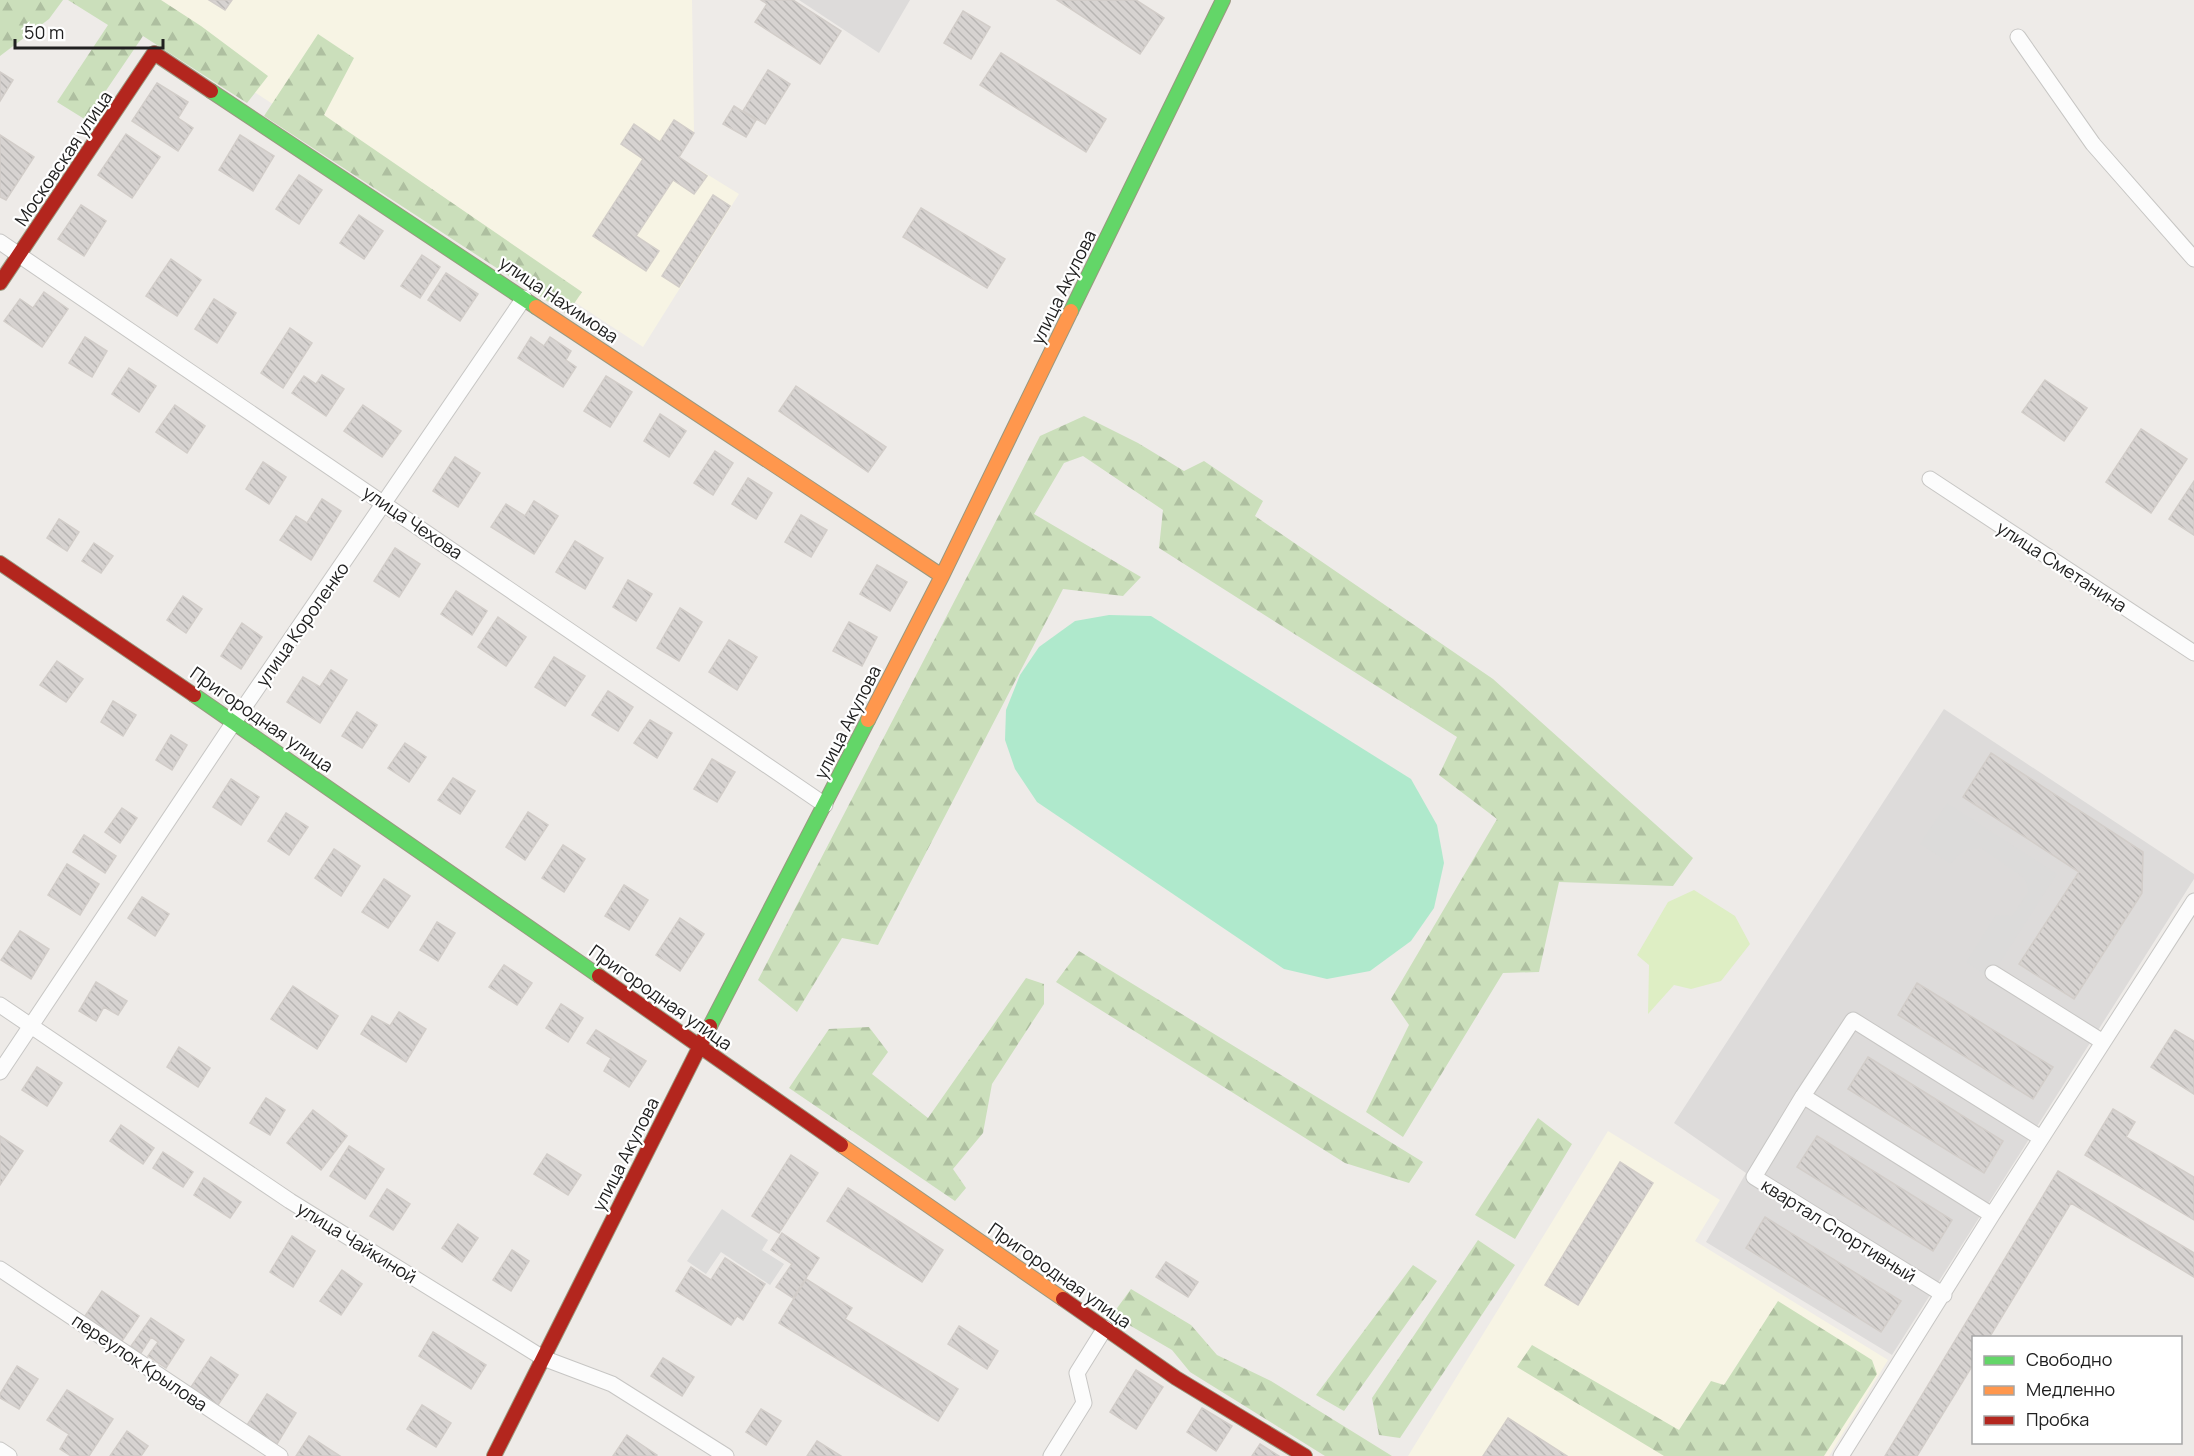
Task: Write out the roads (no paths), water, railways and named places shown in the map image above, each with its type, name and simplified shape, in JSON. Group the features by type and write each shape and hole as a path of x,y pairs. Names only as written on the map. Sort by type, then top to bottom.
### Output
{"main road":[{"name":"улица Акулова","path":"494,1456 700,1045 942,576 1223,0"},
{"name":"улица Нахимова","path":"154,53 942,576"},
{"name":"Московская улица","path":"0,283 154,53"},
{"name":"Пригородная улица","path":"0,562 700,1045 1176,1378 1305,1456"}],"street":[{"path":"2018,37 2093,144 2194,259"},
{"name":"улица Чехова","path":"0,242 825,805"},
{"name":"улица Короленко","path":"0,1072 234,722 525,298"},
{"name":"улица Сметанина","path":"1930,479 2194,653"},
{"path":"1841,1456 1944,1295 1992,1215 2194,901"},
{"path":"1993,973 2103,1042"},
{"name":"улица Чайкиной","path":"0,1005 290,1201 543,1358 612,1384 726,1456"},
{"name":"квартал Спортивный","path":"1944,1295 1754,1177 1803,1096 1853,1020 2042,1138"},
{"path":"1803,1096 1992,1215"},
{"name":"переулок Крылова","path":"0,1269 280,1456"},
{"path":"1051,1456 1084,1403 1077,1373 1105,1329"},
{"path":"0,1450 9,1456"}]}
